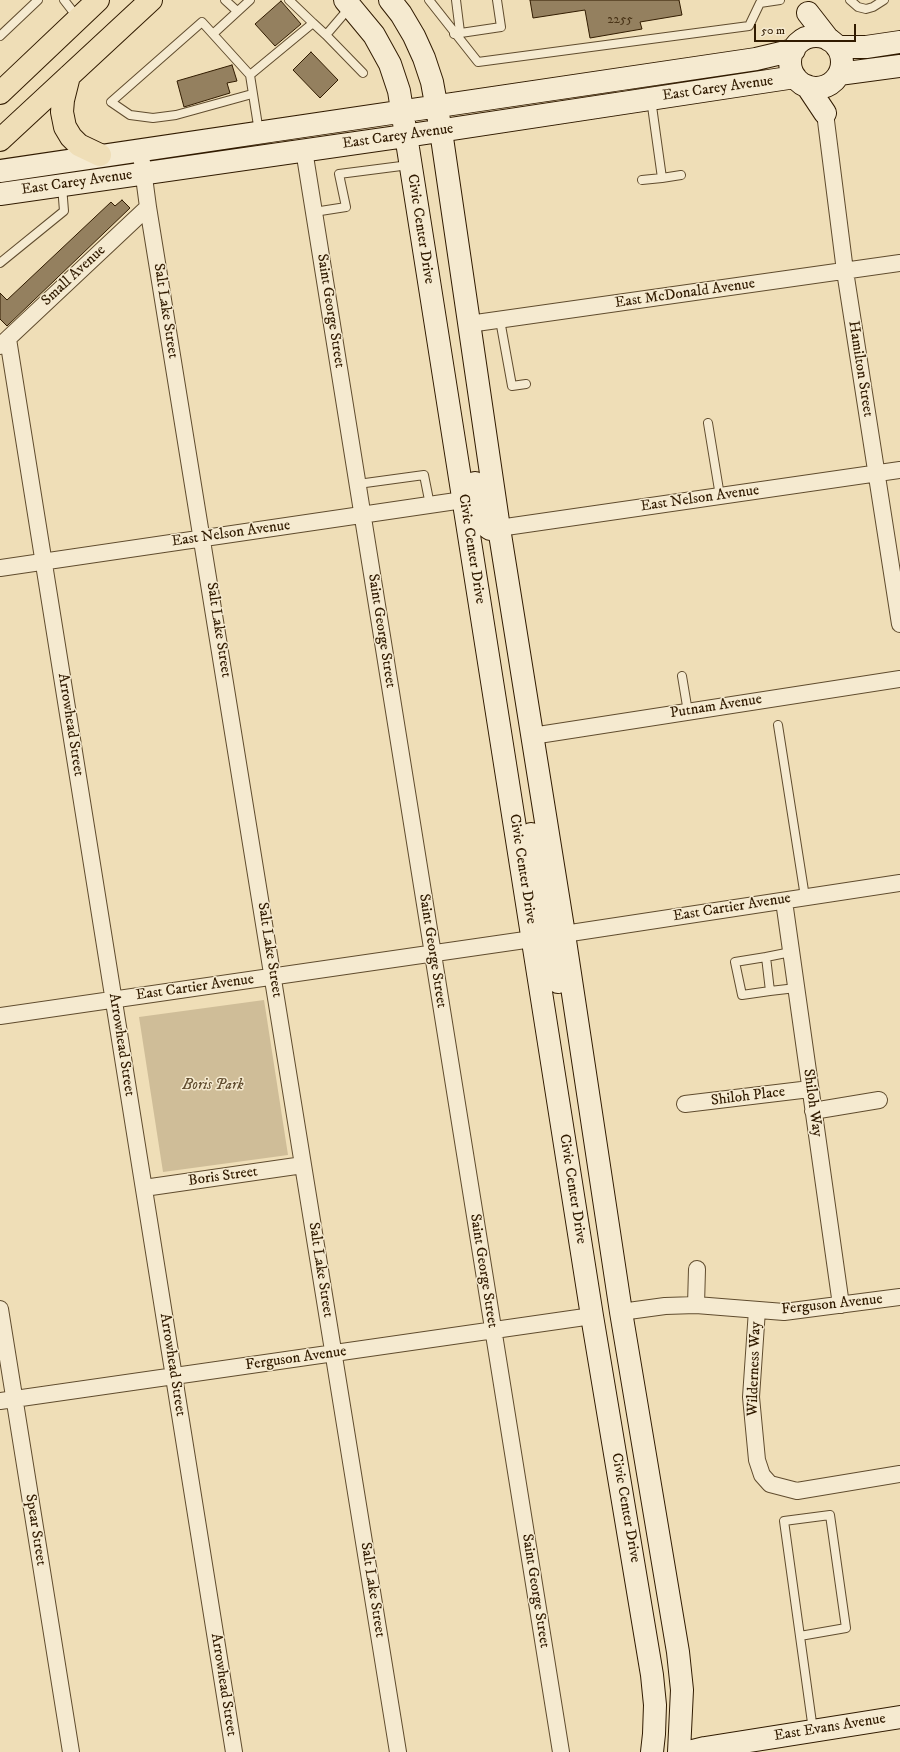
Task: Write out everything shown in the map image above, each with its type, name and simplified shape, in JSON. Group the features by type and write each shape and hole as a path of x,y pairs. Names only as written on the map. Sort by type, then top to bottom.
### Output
{"main road":[{"path":"0,93 98,0"},
{"path":"0,140 151,0"},
{"name":"Civic Center Drive","path":"390,0 401,14 416,41 432,82 436,105 499,528 564,934 621,1312 678,1652 682,1690 679,1752"},
{"name":"Civic Center Drive","path":"348,3 374,35 390,64 399,91 592,1316 652,1675 655,1705 652,1752"},
{"path":"806,7 833,43 842,60 825,113"},
{"path":"806,7 790,64 801,82 825,113"},
{"path":"796,47 811,37 818,37 833,43 866,47 900,42"},
{"name":"East Carey Avenue","path":"0,171 402,110 756,59 796,47"},
{"path":"801,82 821,87 835,79 900,66"},
{"path":"69,76 63,100 62,112 65,127 71,137 79,145 100,155"},
{"name":"East Carey Avenue","path":"0,194 440,131 651,98 801,82"},
{"path":"454,444 471,457 480,512 484,525 490,529 499,528"},
{"path":"508,782 521,790 525,800 546,925 550,932 564,934"},
{"path":"532,938 544,940 549,946 554,962 571,1059 576,1077 587,1085"},
{"path":"577,1217 603,1286 606,1305 612,1310 621,1312"},
{"path":"592,1316 599,1317 610,1331 613,1347 636,1404"},
{"name":"East Evans Avenue","path":"689,1752 705,1748 900,1717"}],"street":[{"name":"Hamilton Street","path":"825,113 845,271 900,624"},
{"name":"Salt Lake Street","path":"140,149 148,207 203,538 398,1752"},
{"name":"Saint George Street","path":"304,150 561,1752"},
{"name":"Small Avenue","path":"4,342 148,207"},
{"name":"East McDonald Avenue","path":"469,324 900,263"},
{"name":"Arrowhead Street","path":"4,342 43,562 234,1752"},
{"name":"East Nelson Avenue","path":"499,528 900,470"},
{"name":"East Nelson Avenue","path":"0,568 463,500"},
{"name":"Putnam Avenue","path":"532,736 900,679"},
{"name":"East Cartier Avenue","path":"564,934 900,883"},
{"name":"Shiloh Way","path":"784,901 841,1305"},
{"name":"East Cartier Avenue","path":"0,1016 433,954 532,938"},
{"name":"Shiloh Place","path":"685,1104 810,1088"},
{"path":"813,1111 879,1100"},
{"name":"Boris Street","path":"144,1188 303,1165"},
{"path":"696,1305 698,1269"},
{"name":"Ferguson Avenue","path":"621,1312 665,1306 696,1305 784,1312 900,1297"},
{"name":"Spear Street","path":"0,1308 7,1400 71,1752"},
{"name":"Wilderness Way","path":"757,1310 751,1397 757,1460 762,1475 770,1484 797,1491 900,1474"},
{"name":"Ferguson Avenue","path":"7,1400 592,1316"}],"lane":[{"path":"0,36 38,0"},
{"path":"64,0 78,18"},
{"path":"225,0 237,11"},
{"path":"213,34 250,0"},
{"path":"289,0 363,73"},
{"path":"429,0 457,33 478,62 749,26 760,3 764,1 780,0"},
{"path":"456,0 457,33"},
{"path":"457,33 500,26 497,0"},
{"path":"850,0 858,7 866,8 873,8 884,0"},
{"path":"326,35 348,3"},
{"path":"252,94 176,115 153,118 130,115 111,102 202,22 250,75 259,132"},
{"path":"250,75 313,23"},
{"path":"651,98 662,178"},
{"path":"314,212 346,208 339,174 410,164"},
{"path":"642,180 681,175"},
{"path":"0,263 64,211 62,185"},
{"path":"500,320 512,386 526,384"},
{"path":"708,423 720,496"},
{"path":"358,484 424,475 430,505"},
{"path":"682,676 688,712"},
{"path":"778,725 805,898"},
{"path":"791,952 735,962 742,995 796,988"},
{"path":"766,957 770,991"},
{"path":"800,1636 846,1628 830,1515 784,1521 813,1731"}],"green space":[{"name":"Boris Park","path":"264,1000 288,1155 163,1172 139,1017"}],"building":[{"path":"530,0 679,0 682,15 640,22 642,29 590,38 585,10 533,18"},
{"path":"281,1 301,24 275,46 255,24"},
{"path":"311,52 338,80 320,98 293,70"},
{"path":"232,65 237,81 227,83 230,93 184,107 177,81"},
{"path":"122,200 130,208 7,326 0,319 0,293 7,300 111,202 115,206"}]}
